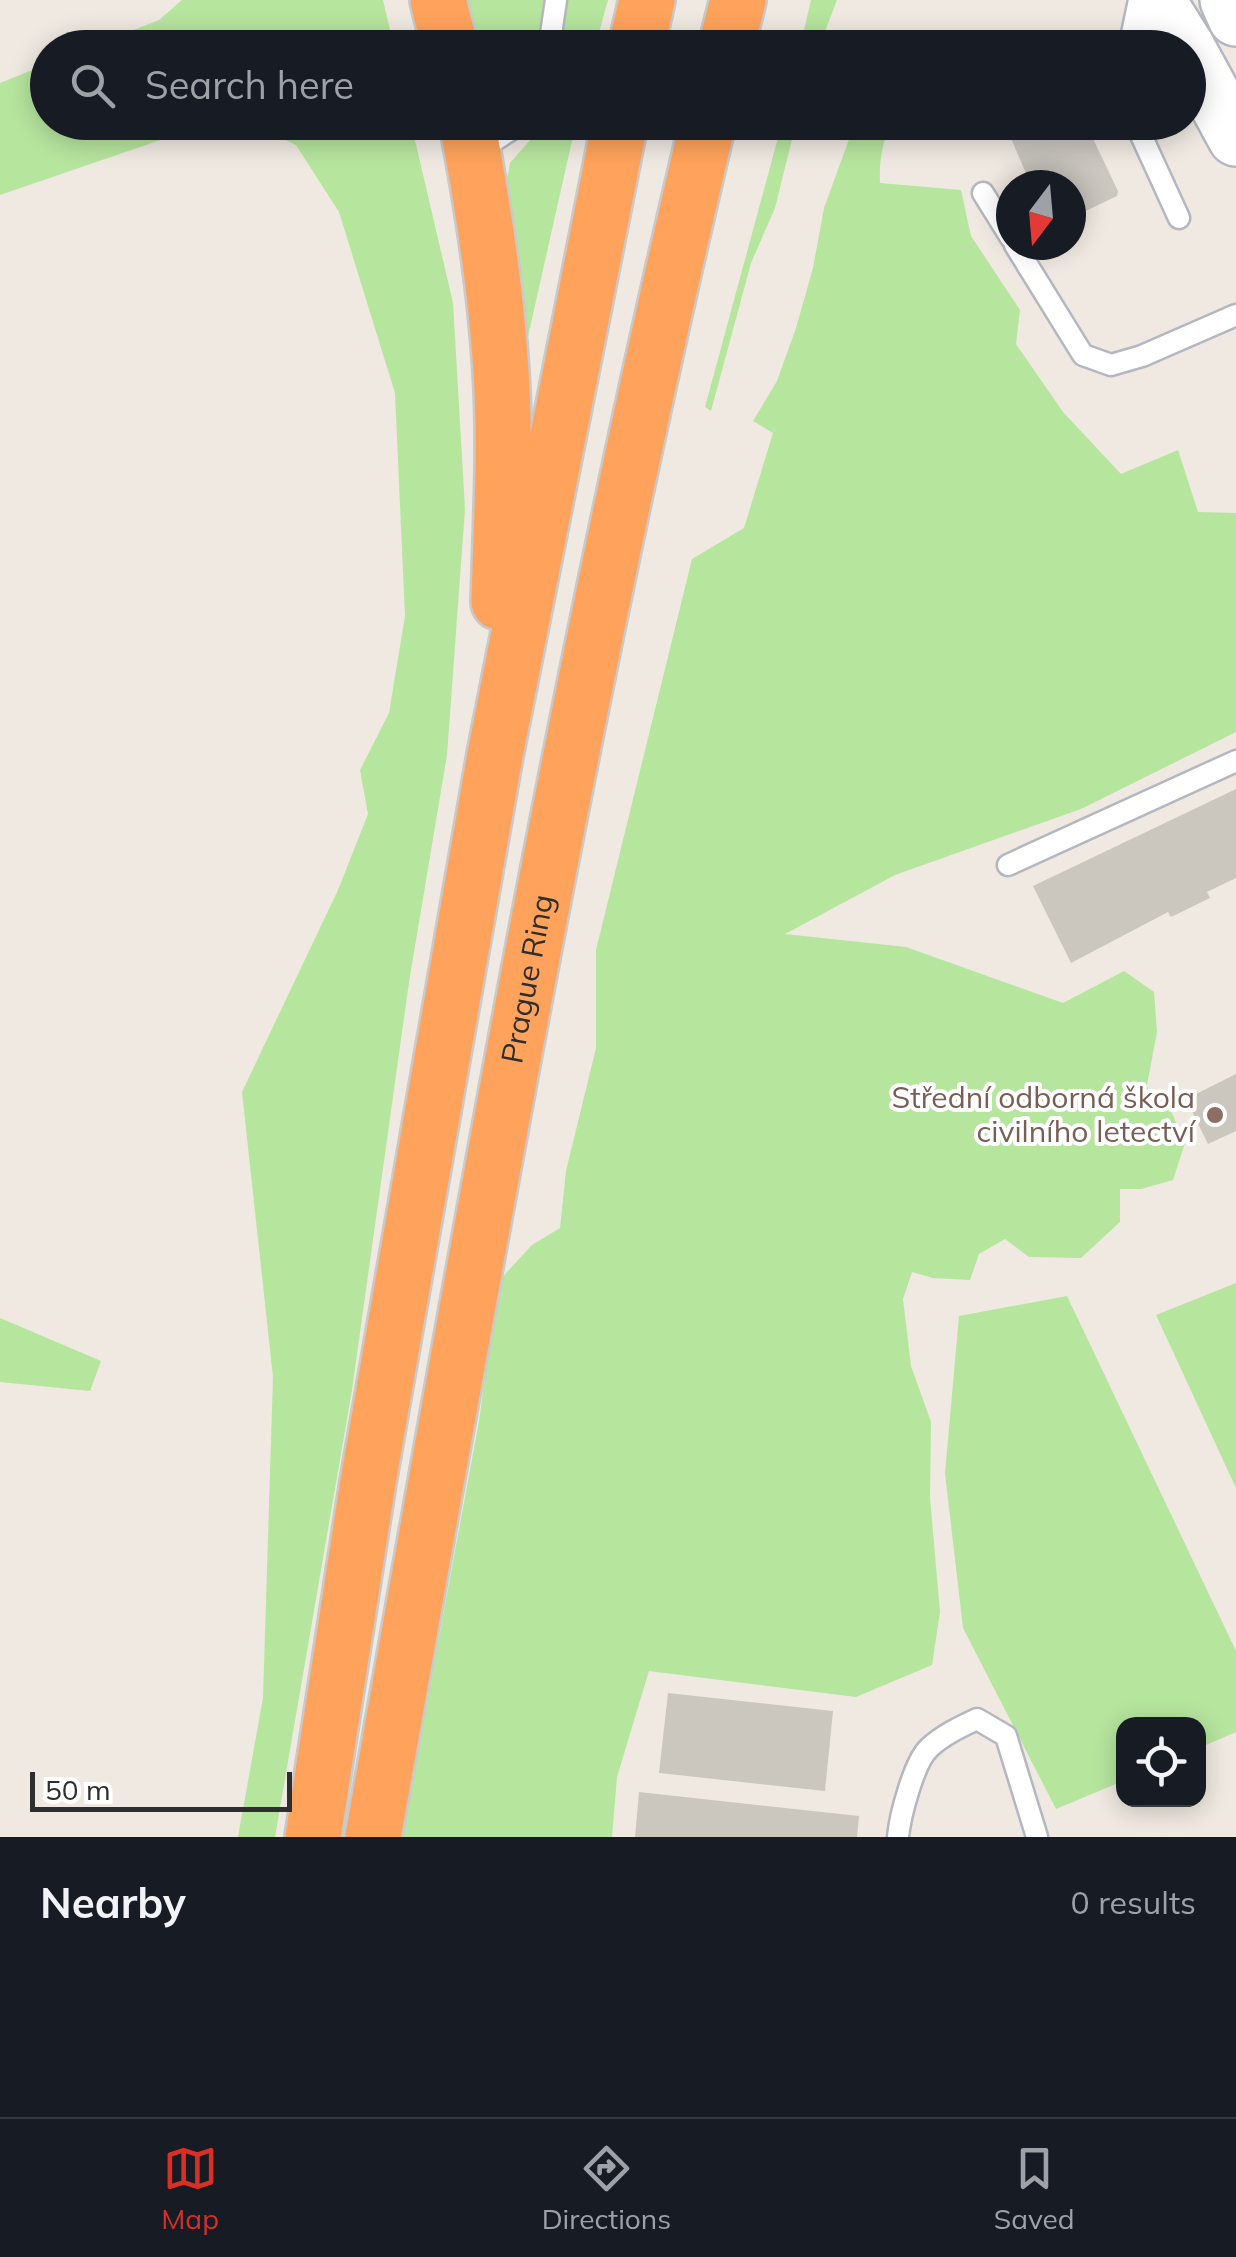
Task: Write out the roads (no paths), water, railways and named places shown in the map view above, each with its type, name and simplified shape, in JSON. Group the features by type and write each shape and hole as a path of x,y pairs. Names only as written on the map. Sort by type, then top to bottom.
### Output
{"highway":[{"path":"438,0 446,30"},
{"path":"640,30 647,0"},
{"path":"730,30 738,0"},
{"path":"470,140 501,374 503,439 495,755"},
{"path":"312,1837 368,1482 495,755 616,140"},
{"name":"Prague Ring","path":"373,1837 591,644 704,140"}],"main road":[{"path":"1157,0 1176,30"},
{"path":"1228,0 1236,18"},
{"path":"1206,82 1236,138"}],"lane":[{"path":"552,30 556,0"},
{"path":"1133,30 1139,0"},
{"path":"1144,140 1179,218"},
{"path":"983,192 996,213"},
{"path":"1024,260 1083,355 1111,364 1142,356 1236,315"},
{"path":"1008,864 1236,761"},
{"path":"898,1837 910,1788 925,1751 976,1719 1006,1736 1037,1837"}],"place":[{"name":"Střední odborná škola civilního letectví","path":"1215,1115"}]}
